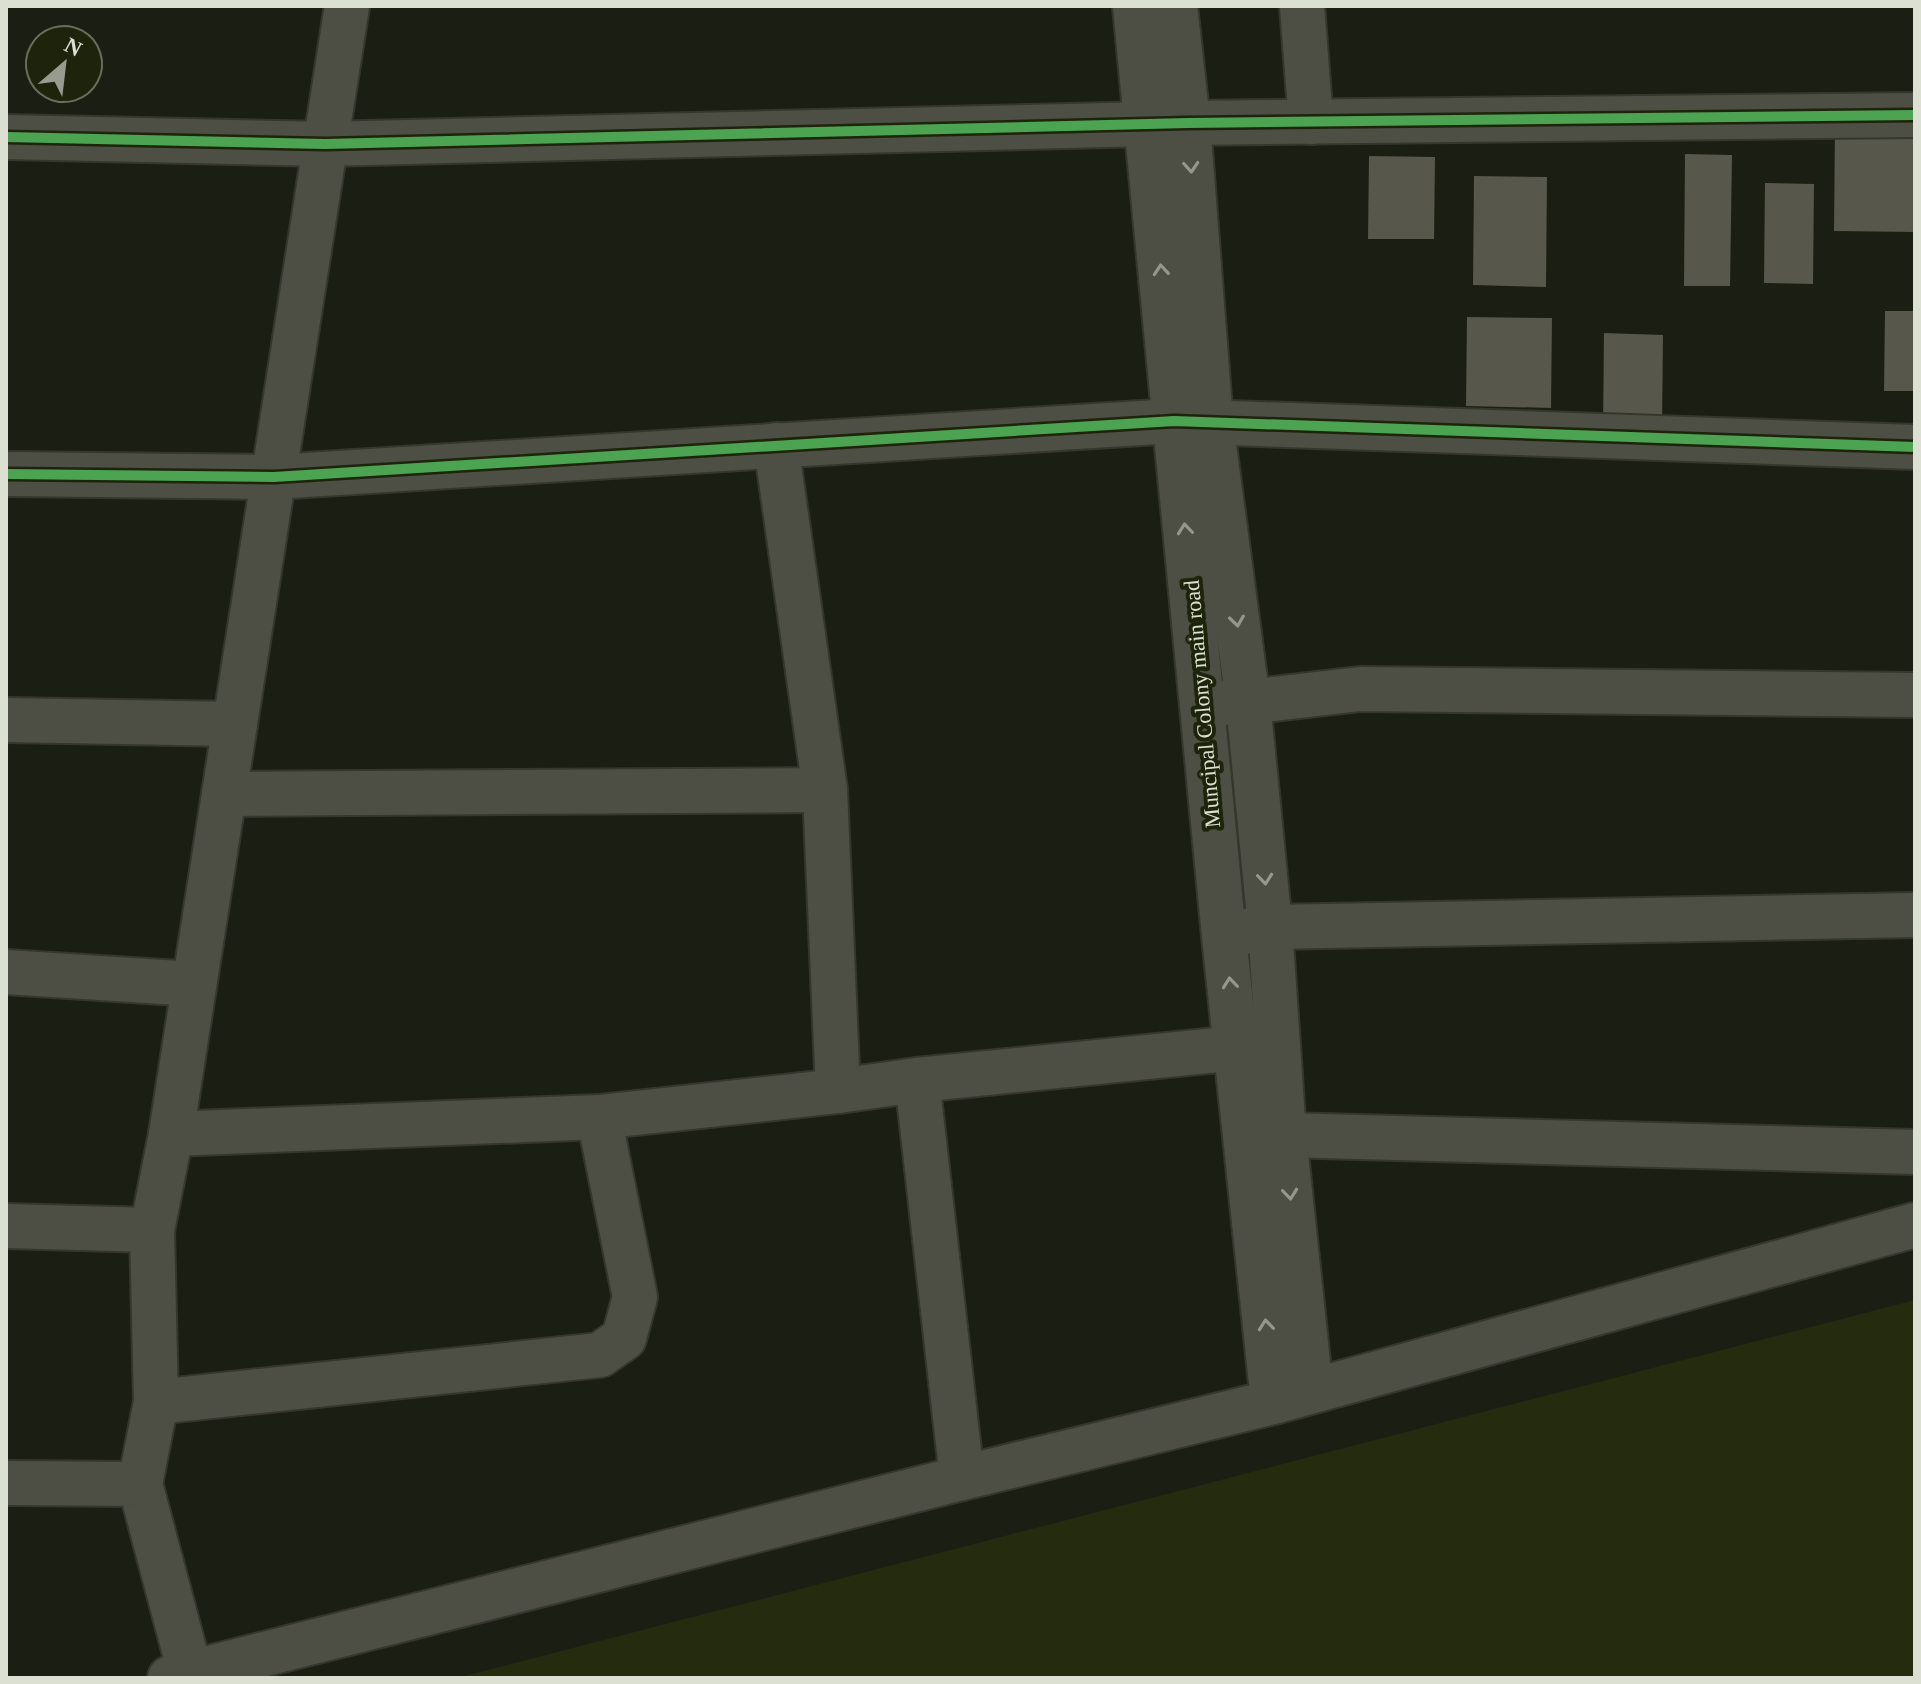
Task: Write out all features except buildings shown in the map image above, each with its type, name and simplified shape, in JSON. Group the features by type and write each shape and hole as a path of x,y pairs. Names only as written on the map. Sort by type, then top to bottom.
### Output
{"street":[{"path":"347,6 171,1134 152,1230 156,1402 140,1484 180,1675 1292,1397 1915,1225"},
{"name":"Muncipal Colony main road","path":"1135,6 1168,123 1192,422 1203,703 1224,936 1237,1048 1266,1138 1292,1397"},
{"path":"1168,123 1175,6"},
{"path":"1302,6 1311,122"},
{"path":"6,137 325,144 1168,123 1915,115"},
{"path":"1192,422 1248,702 1270,927 1266,1138 1915,1152"},
{"path":"6,474 274,477 1192,422 1915,447"},
{"path":"776,445 825,790 838,1091"},
{"path":"1203,703 1248,702 1360,689 1915,695"},
{"path":"6,720 235,724"},
{"path":"224,794 825,790"},
{"path":"1224,936 1270,927 1915,915"},
{"path":"6,972 194,984"},
{"path":"171,1134 599,1117 917,1080 1237,1048"},
{"path":"917,1080 962,1478"},
{"path":"156,1402 600,1355 624,1338 635,1297 599,1117"},
{"path":"6,1226 152,1230"},
{"path":"6,1483 140,1484"}],"shaded area":[{"path":"1915,1300 1915,1678 457,1678"}],"cycle path":[{"path":"6,137 325,144 1188,123 1915,115"},
{"path":"6,474 274,477 1174,421 1915,447"}]}
